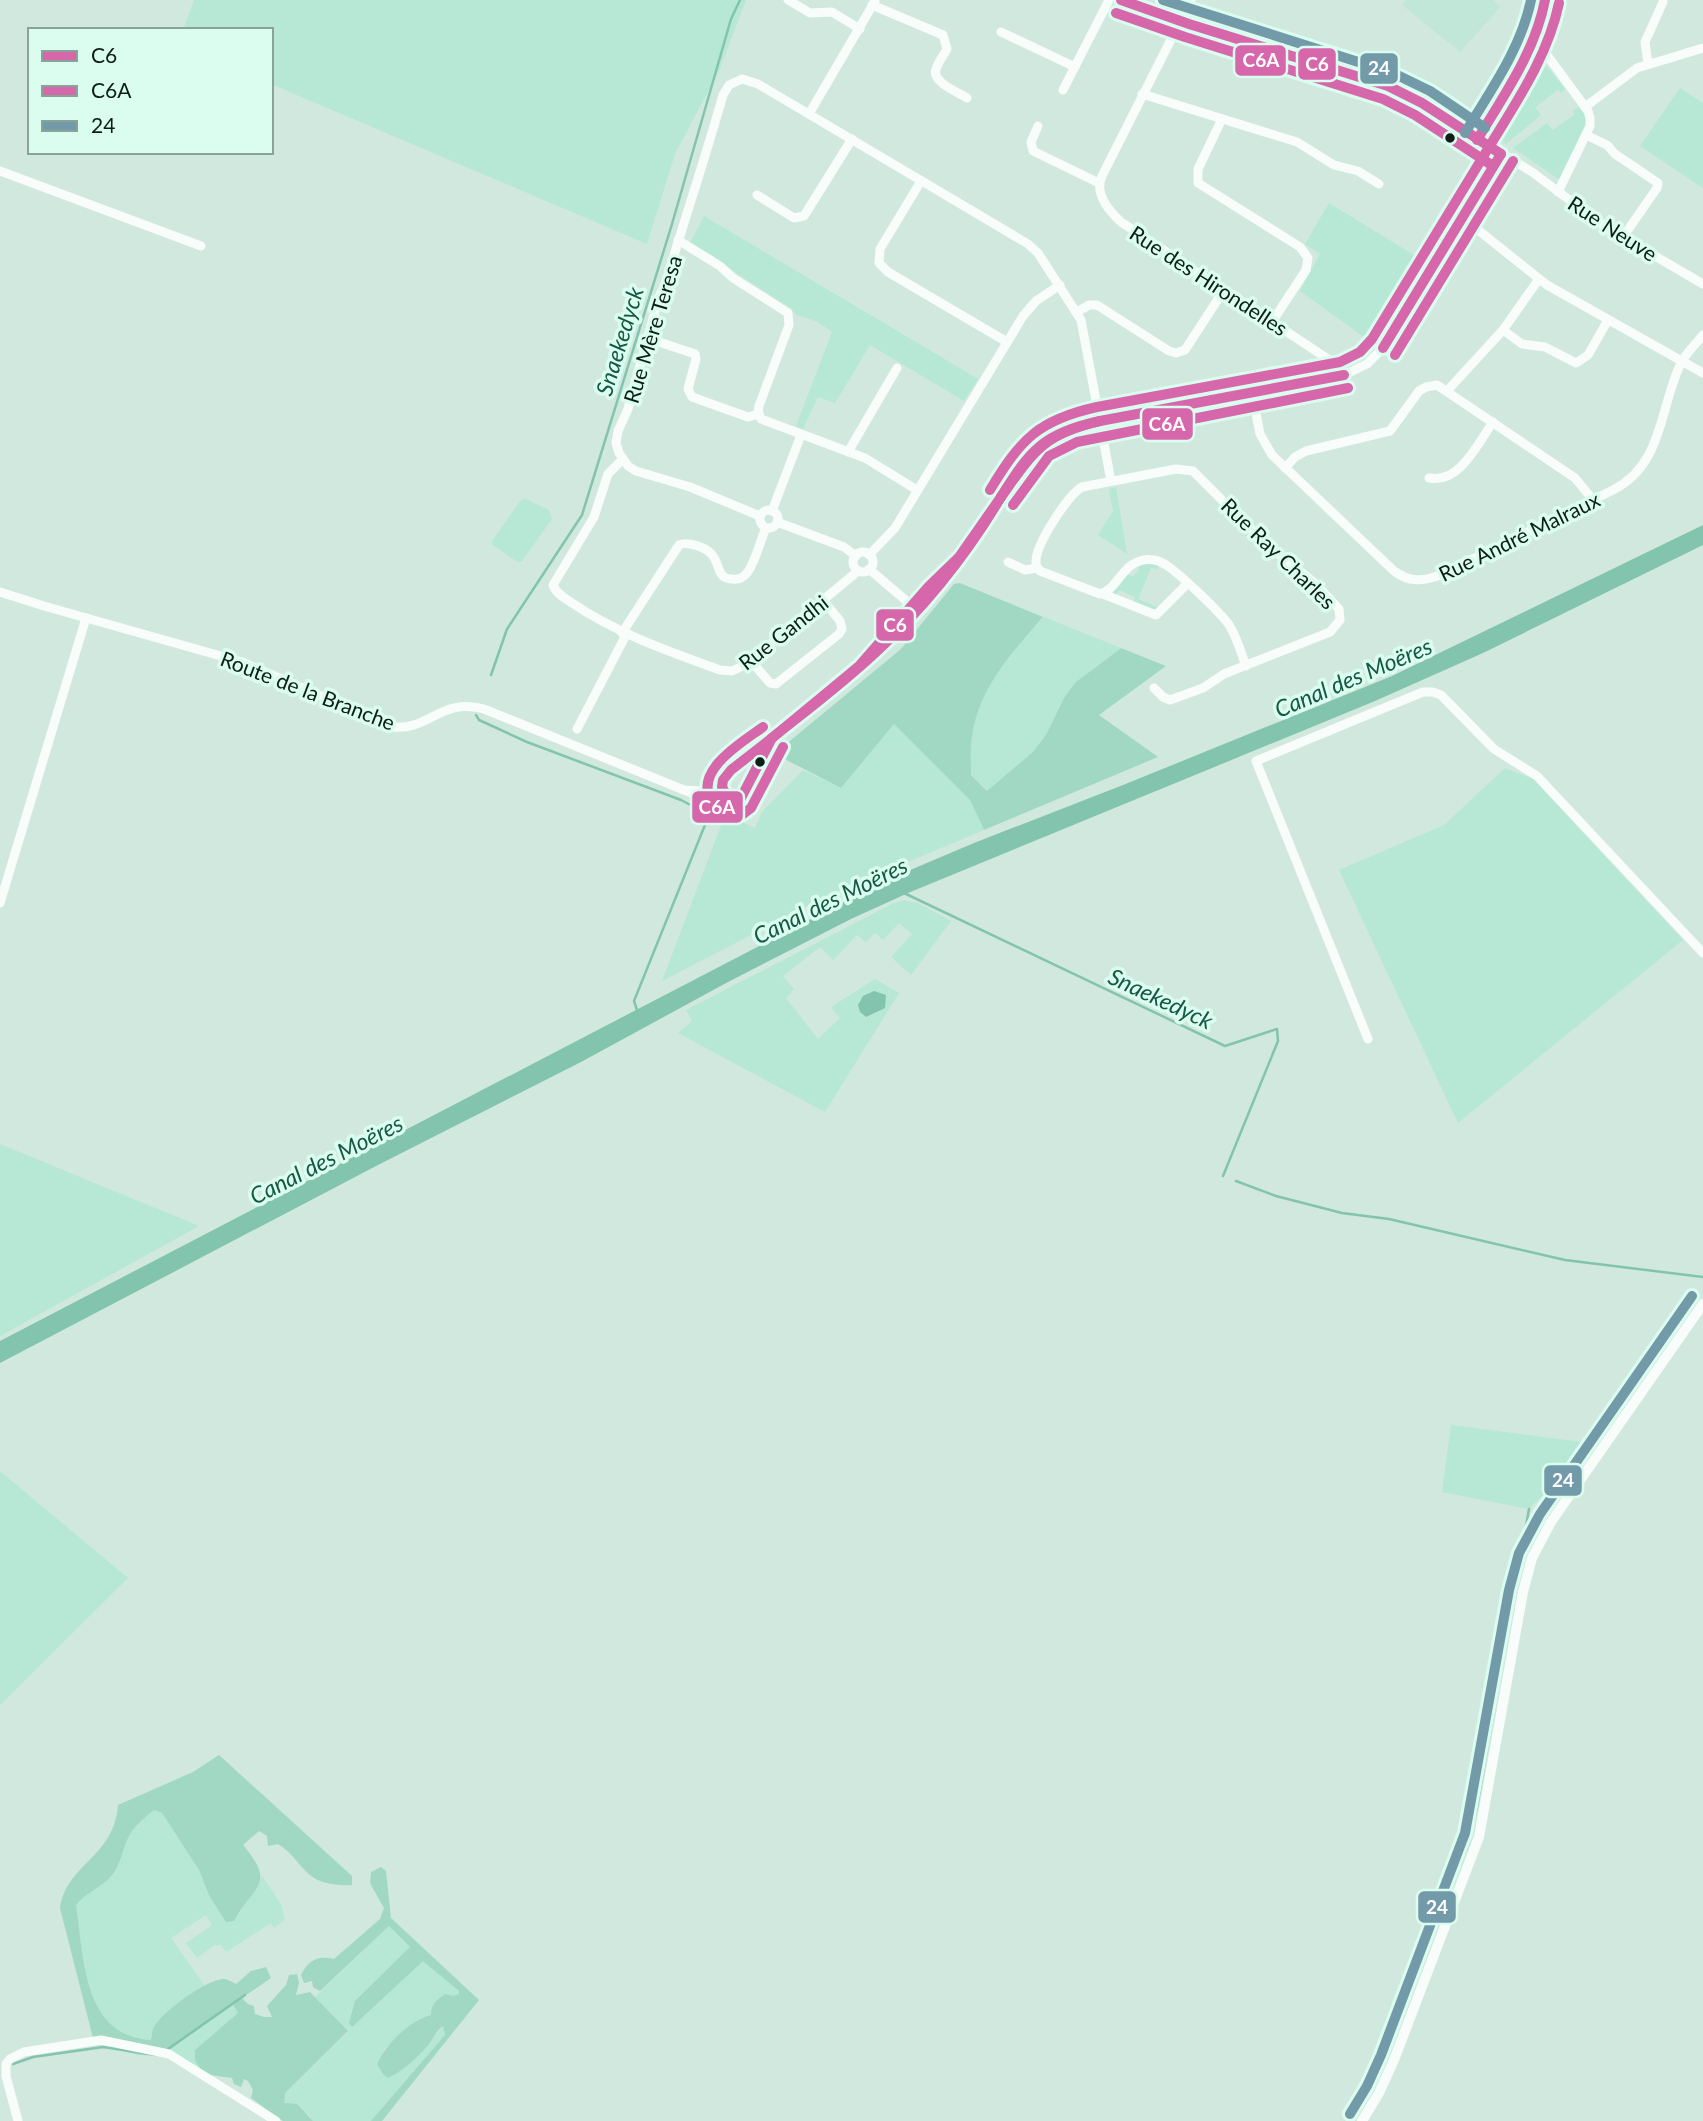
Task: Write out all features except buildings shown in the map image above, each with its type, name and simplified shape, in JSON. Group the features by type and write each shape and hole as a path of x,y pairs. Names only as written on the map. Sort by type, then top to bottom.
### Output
{"main road":[{"path":"1362,2121 1379,2094 1394,2060 1479,1837 1523,1591 1534,1553 1551,1522 1703,1304"}],"street":[{"path":"788,0 810,13 831,12 860,29"},
{"path":"1063,90 1109,0"},
{"name":"Rue Neuve","path":"1121,0 1384,84 1411,97 1527,169 1623,237 1703,284"},
{"path":"1038,126 1031,142 1033,151 1099,183 1191,0"},
{"path":"1477,139 1532,42 1545,0"},
{"path":"1648,64 1645,42 1663,2"},
{"path":"967,98 935,76 935,69 947,49 947,41 943,35 874,3 809,114 1030,246 1060,285 1082,323 1111,481"},
{"path":"1001,32 1075,67"},
{"path":"1532,42 1544,51 1591,120 1558,192"},
{"path":"1584,107 1634,69 1703,48"},
{"name":"Rue Mère Teresa","path":"623,459 617,447 617,433 628,409 647,338 699,180 723,95 729,85 739,79 751,80 809,114"},
{"path":"1142,94 1297,142 1334,165 1359,171 1379,184"},
{"path":"1222,119 1198,169 1198,183 1300,247 1308,258 1306,270 1272,322"},
{"path":"1586,135 1605,143 1615,154 1658,183 1623,237"},
{"path":"757,195 794,218 804,216 852,139"},
{"path":"683,790 706,790 724,778 885,645 959,556 1040,445 1064,431 1100,421 1343,375 1363,367 1381,351 1501,154"},
{"path":"0,171 201,246"},
{"path":"921,181 880,250 879,263 888,272 1007,342"},
{"name":"Rue des Hirondelles","path":"1099,183 1100,193 1119,220 1336,364 1343,375"},
{"path":"1463,218 1539,279 1703,373"},
{"path":"678,240 788,313 789,325 759,406 758,414 762,420 868,460 917,489"},
{"path":"1447,391 1503,330 1539,279"},
{"path":"869,555 893,531 1028,309 1060,285"},
{"path":"1077,312 1089,305 1097,305 1176,354 1185,350 1224,290"},
{"path":"1503,330 1522,344 1545,347 1571,362 1579,363 1588,355 1608,320"},
{"name":"Rue André Malraux","path":"1252,393 1262,441 1270,453 1394,571 1413,580 1435,576 1629,481 1645,463 1682,362 1703,335"},
{"path":"647,338 695,354 688,389 692,397 748,417 758,414"},
{"path":"848,452 897,368"},
{"path":"1285,468 1295,457 1307,450 1389,432 1423,388 1437,385 1575,478 1593,500"},
{"path":"1429,478 1444,478 1457,470 1493,422"},
{"path":"772,511 801,435"},
{"path":"624,634 556,592 553,585 594,517 608,474 623,459 630,468 639,472 691,487 760,516"},
{"name":"Rue Ray Charles","path":"1037,568 1036,559 1044,538 1074,493 1082,487 1181,468 1196,472 1266,544 1316,584 1338,607 1340,620 1331,632 1222,676 1203,688 1174,700 1165,699 1154,688"},
{"path":"772,511 777,515 777,522 773,527 765,527 761,524 760,516 764,512 772,511"},
{"path":"777,522 844,547 856,556"},
{"path":"577,729 624,634 679,545 687,543 709,552 721,574 727,579 737,579 748,572 765,527"},
{"path":"863,553 869,555 872,562 869,569 858,571 853,564 856,556 863,553"},
{"path":"1103,594 1111,589 1126,568 1145,559 1164,564 1227,622 1246,666"},
{"path":"1008,562 1025,569 1037,568 1043,573 1095,594 1103,594 1156,615 1187,584"},
{"path":"869,569 915,608"},
{"name":"Rue Gandhi","path":"624,634 723,671 738,669 858,571"},
{"name":"Route de la Branche","path":"0,592 248,664 393,727 412,726 451,707 480,708 721,805 736,802"},
{"path":"751,661 770,683 776,684 820,650 842,629 840,621 823,600"},
{"path":"0,903 86,618"},
{"path":"1368,1039 1256,761 1423,692 1441,695 1493,748 1534,773 1703,953"},
{"path":"724,778 723,793 736,802 745,793 772,738"},
{"path":"18,2121 6,2076 10,2059 24,2052 101,2040 169,2054 276,2121"}],"shaded area":[{"path":"194,0 746,0 719,71 675,154 647,244 273,85 273,28 184,28"},
{"path":"1406,0 1493,0 1500,7 1460,52 1402,5"},
{"path":"1537,54 1565,89 1561,93 1558,90 1535,107 1541,115 1506,144 1495,132"},
{"path":"1680,88 1703,103 1703,188 1640,146"},
{"path":"1579,107 1587,118 1587,123 1560,180 1513,148 1547,123 1553,130 1575,114 1573,111"},
{"path":"1329,203 1427,263 1375,345 1300,291 1320,254 1305,244"},
{"path":"704,216 978,379 964,401 870,345 835,403 818,397 803,429 796,426 832,332 818,322 795,314 792,309 690,243"},
{"path":"1116,487 1127,554 1098,535 1113,511 1109,489"},
{"path":"526,499 549,510 552,519 522,561 517,562 492,544 492,541 521,500"},
{"path":"1703,525 1703,545 1483,653 1375,701 908,893 851,919 0,1363 0,1341 882,882 1392,676"},
{"path":"1138,565 1159,565 1157,569 1151,568 1138,599 1160,608 1157,611 1133,603 1135,597 1119,590 1116,596 1113,595 1124,574 1133,576 1139,570"},
{"path":"960,583 1043,617 998,672 976,719 971,742 971,775 987,791 1032,753 1046,735 1064,698 1076,682 1121,648 1166,666 1099,715 1158,757 984,830 970,800 894,724 841,788 777,755 779,750 901,649 954,584"},
{"path":"1044,617 1121,648 1093,668 1064,698 1046,735 1032,753 988,791 971,775 971,742 976,719 989,687 999,672"},
{"path":"894,724 970,800 984,830 828,895 662,981 725,815 755,828 762,812 803,770 841,788"},
{"path":"1505,768 1533,779 1683,940 1458,1123 1339,870 1444,825"},
{"path":"904,900 918,903 951,921 911,975 891,957 912,934 899,923 883,940 875,933 866,942 857,935 833,960 820,947 783,976 794,989 786,998 818,1039 840,1018 831,1007 875,979 899,993 825,1112 678,1033 692,1021 686,1010"},
{"path":"874,991 886,995 885,1008 866,1017 860,1012 858,1005 863,996"},
{"path":"0,1144 199,1226 0,1336"},
{"path":"1451,1425 1592,1443 1590,1449 1529,1509 1442,1492"},
{"path":"0,1471 128,1578 0,1705"},
{"path":"219,1755 352,1876 352,1885 322,1882 314,1878 283,1847 278,1844 268,1846 267,1836 259,1831 243,1845 259,1869 259,1884 234,1921 226,1922 209,1895 199,1870 162,1813 154,1810 130,1834 113,1874 76,1905 85,1969 99,2009 111,2024 128,2035 151,2040 157,2022 197,1990 218,1980 225,1979 236,1984 251,1971 266,1967 271,1978 242,1998 254,2006 255,2014 272,2017 267,2006 286,1985 289,1975 297,1974 299,1983 296,1995 310,1992 348,2031 285,2093 284,2103 297,2104 313,2121 283,2121 251,2098 253,2090 248,2081 244,2079 241,2087 234,2084 232,2078 203,2074 195,2060 195,2050 238,2013 233,2004 165,2053 136,2054 93,2038 60,1908 64,1893 71,1880 108,1837 115,1823 118,1805 193,1772"},
{"path":"154,1810 162,1813 199,1870 209,1895 234,1921 262,1876 281,1904 285,1920 274,1928 271,1923 226,1952 221,1945 215,1945 197,1958 186,1943 212,1925 206,1915 171,1938 205,1986 192,1993 152,2040 129,2035 112,2025 99,2009 85,1970 76,1905 113,1874 130,1834"},
{"path":"381,1867 386,1871 391,1918 479,2000 382,2121 371,2121 445,2035 443,2026 415,2059 388,2078 377,2064 386,2049 399,2034 415,2022 431,2015 433,2006 442,1996 459,1994 459,1991 423,1961 352,2027 349,2023 355,2001 410,1947 389,1926 320,1991 313,1987 312,1981 304,1983 301,1975 310,1962 318,1958 334,1959 380,1919 384,1908 370,1883 371,1872"},
{"path":"389,1926 410,1947 391,1967 352,2027 423,1960 459,1990 459,1994 385,2048 377,2064 428,2045 443,2026 445,2035 371,2121 313,2121 309,2115 283,2103 285,2093 348,2032 315,1997"},
{"path":"233,2004 239,2013 195,2050 203,2074 162,2052"}],"waterway":[{"name":"Snaekedyck","path":"491,675 507,629 582,515 672,224 731,19 740,0"},
{"name":"Snaekedyck","path":"476,715 479,720 527,742 681,800 709,815 634,1001 637,1010"},
{"name":"Snaekedyck","path":"904,893 1225,1046 1277,1029 1278,1041 1223,1176"},
{"name":"Snaekedyck","path":"1236,1181 1276,1196 1342,1213 1389,1219 1565,1260 1703,1277"},
{"path":"1352,2121 1378,2074 1468,1844 1477,1807 1529,1509"},
{"path":"168,2049 245,1995"},
{"path":"13,2064 33,2057 103,2047 156,2055"}],"transit line":[{"name":"C6","path":"1121,0 1388,86 1422,103 1501,154"},
{"name":"24","path":"1163,0 1393,73 1430,91 1485,128"},
{"name":"24","path":"1465,133 1512,53 1531,0"},
{"name":"C6","path":"1477,140 1526,55 1545,0"},
{"name":"C6A","path":"1489,147 1539,60 1559,3"},
{"name":"C6A","path":"1116,13 1383,99 1415,115 1493,166"},
{"name":"C6A","path":"1360,352 1372,339 1489,147"},
{"name":"C6","path":"1383,348 1501,154"},
{"name":"C6A","path":"1395,355 1513,161"},
{"name":"C6A","path":"990,490 1022,445 1033,434 1060,418 1097,407 1340,362 1358,353"},
{"name":"C6","path":"1100,421 1344,375"},
{"name":"C6A","path":"1013,505 1049,456 1077,442 1348,388"},
{"name":"C6","path":"1001,497 1030,455 1040,446 1065,431 1100,421"},
{"name":"C6","path":"1001,497 1041,447 1065,432 1100,421"},
{"name":"C6","path":"772,738 859,666 929,586 959,557 1001,497"},
{"name":"C6","path":"772,738 851,675 911,617 959,559 1001,497"},
{"name":"C6A","path":"763,727 733,749 714,768 708,790 714,804 735,816 751,808 783,747"},
{"name":"C6","path":"772,738 741,798 736,802 727,796 722,787 723,780 731,770 772,738"},
{"name":"24","path":"1350,2114 1381,2055 1465,1833 1509,1590 1519,1553 1540,1514 1692,1296"}],"water label":[{"name":"Canal des Moëres","path":"1353,677"},
{"name":"Canal des Moëres","path":"830,900"},
{"name":"Canal des Moëres","path":"326,1159"}]}
